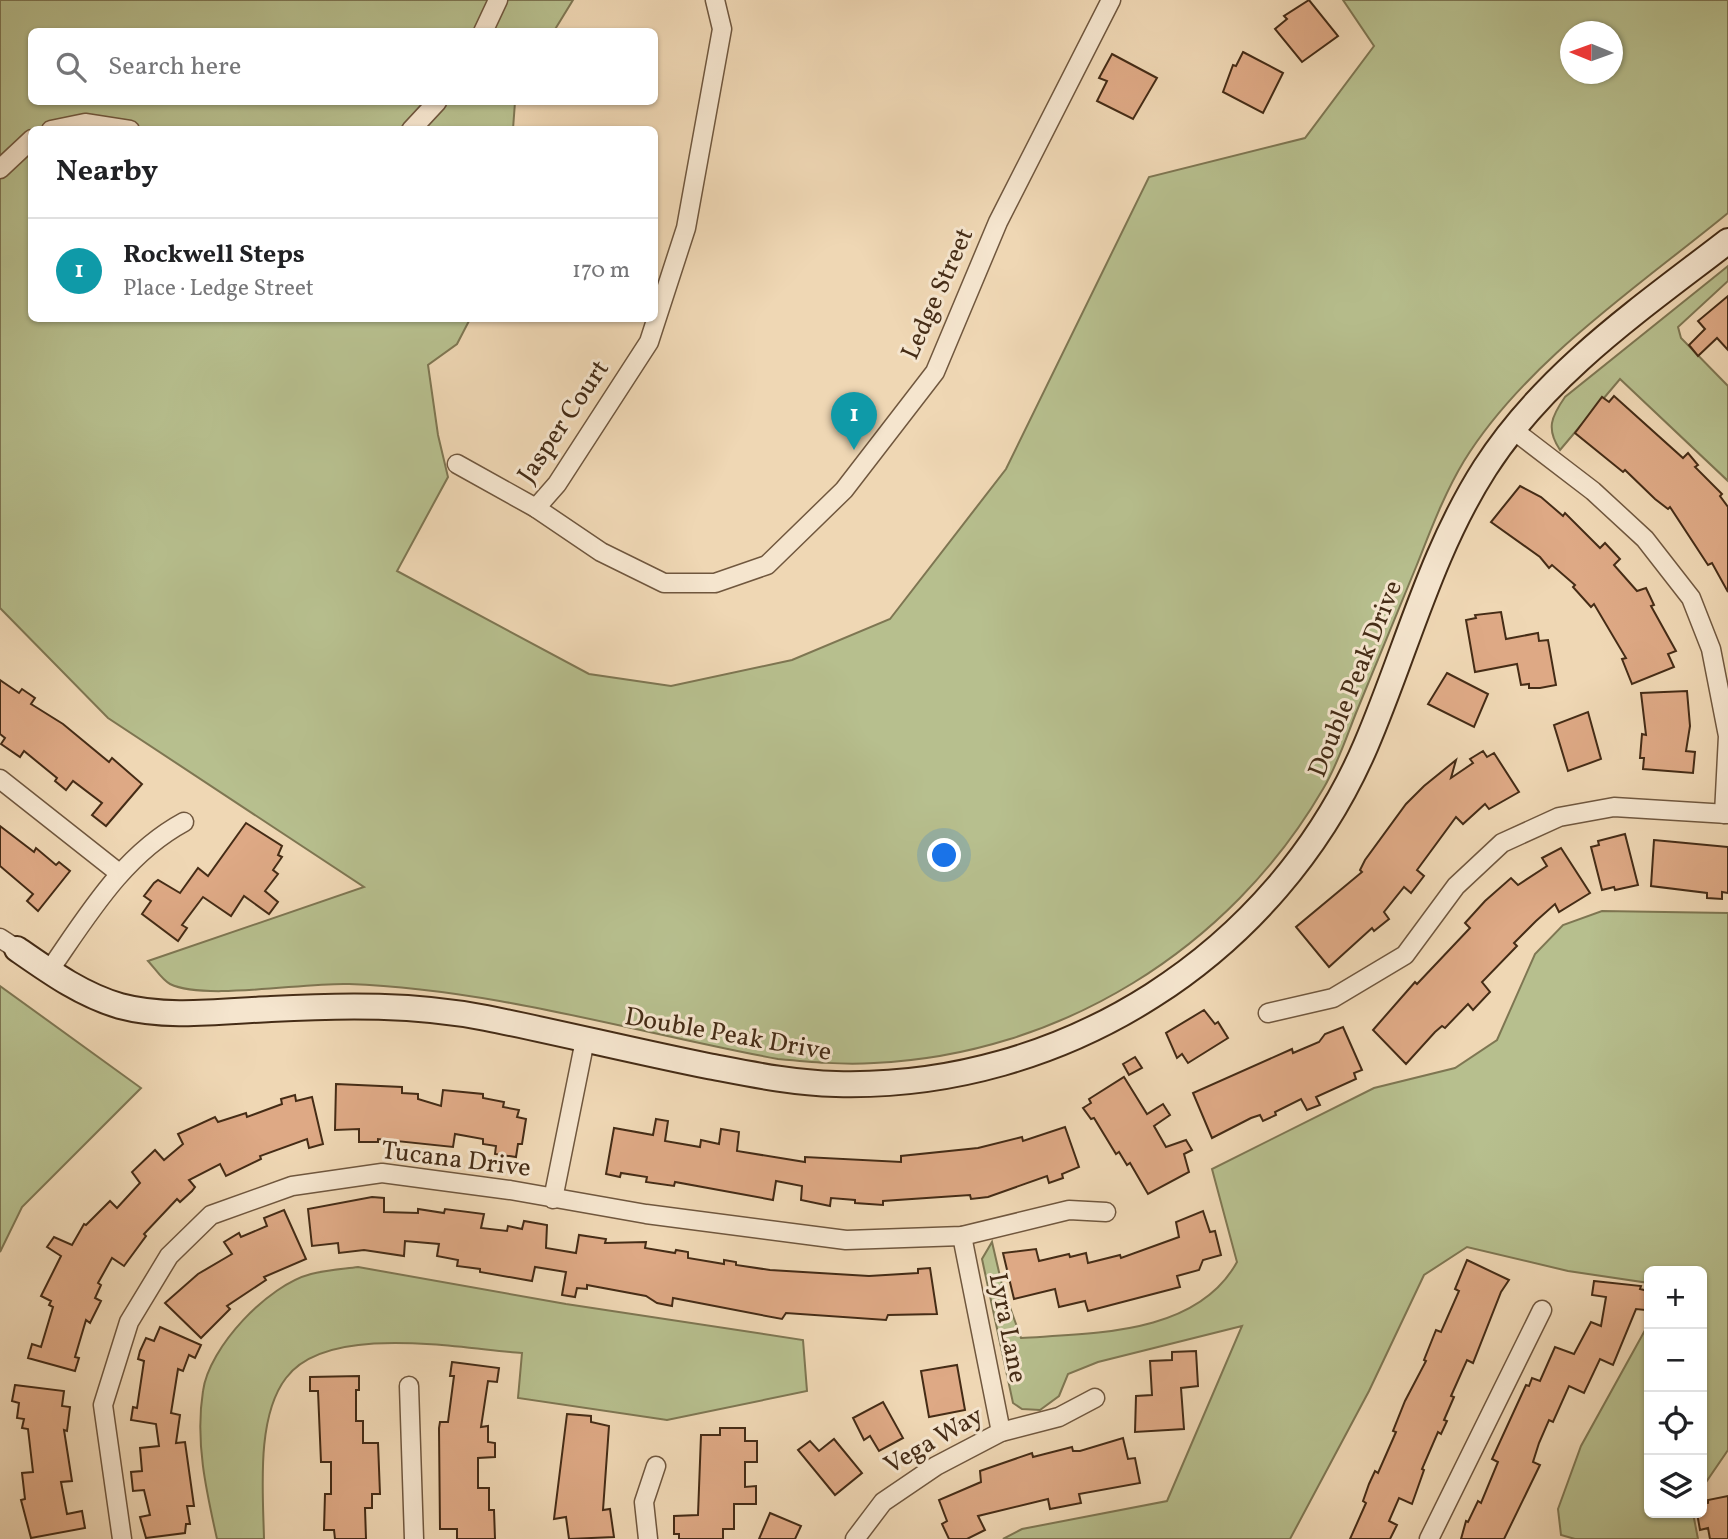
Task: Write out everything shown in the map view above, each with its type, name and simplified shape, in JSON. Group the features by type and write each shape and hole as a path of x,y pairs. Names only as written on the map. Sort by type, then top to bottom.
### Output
{"street":[{"path":"486,28 498,0"},
{"name":"Jasper Court","path":"658,314 686,228 722,29 715,0"},
{"name":"Ledge Street","path":"457,464 536,508 601,552 664,583 715,583 767,565 844,490 935,372 998,222 1111,0"},
{"path":"415,126 434,105"},
{"path":"64,126 99,123 112,126"},
{"path":"0,169 28,143"},
{"name":"Double Peak Drive","path":"8,944 83,992 133,1009 181,1012 342,1006 418,1009 490,1019 786,1080 832,1084 895,1084 966,1073 1032,1055 1107,1023 1185,975 1234,936 1264,905 1329,816 1366,746 1451,529 1512,429 1561,376 1598,342 1728,241"},
{"name":"Jasper Court","path":"536,508 557,484 649,342 655,322"},
{"path":"1269,1013 1334,998 1405,955 1456,886 1502,843 1559,817 1614,807 1726,814 1728,736 1711,649 1691,598 1646,539 1592,491 1512,429"},
{"path":"0,779 119,873"},
{"path":"49,971 119,873 143,848 184,822"},
{"name":"Tucana Drive","path":"553,1199 585,1040"},
{"name":"Tucana Drive","path":"122,1539 103,1405 129,1322 169,1256 211,1215 292,1186 382,1173 646,1214 846,1240 962,1236 1069,1210 1105,1212"},
{"name":"Lyra Lane","path":"962,1236 1001,1432"},
{"path":"1429,1539 1542,1310"},
{"path":"409,1386 414,1539"},
{"name":"Vega Way","path":"855,1539 883,1502 936,1466 1001,1432 1059,1417 1095,1398"},
{"path":"648,1539 644,1502 656,1466"}],"green space":[{"path":"0,0 573,0 556,28 28,28 28,105 515,105 513,126 28,126 28,322 468,322 457,344 428,365 438,435 448,477 397,571 589,674 671,686 792,660 890,619 1006,469 1149,177 1305,138 1374,46 1343,0 1728,0 1728,213 1621,297 1551,358 1489,425 1464,461 1444,500 1341,752 1323,789 1285,846 1240,898 1189,944 1133,983 1073,1015 1009,1039 943,1055 850,1064 778,1059 457,994 349,984 231,991 186,989 170,984 148,961 364,887 108,718 0,608"},
{"path":"1728,266 1728,281 1678,327 1681,338 1728,386 1728,481 1620,379 1560,450 1553,436 1552,423 1565,397"},
{"path":"1602,911 1728,913 1728,1450 1707,1481 1707,1266 1644,1266 1644,1282 1568,1271 1467,1247 1424,1275 1369,1391 1290,1539 1003,1539 1022,1529 1167,1501 1242,1326 1098,1362 1068,1374 1059,1396 1040,1410 1022,1409 1013,1403 982,1259 992,1242 1002,1285 1021,1338 1111,1331 1170,1317 1197,1304 1219,1286 1237,1262 1212,1169 1374,1088 1455,1068 1497,1040 1535,954 1563,925"},
{"path":"0,986 141,1088 22,1207 0,1252"},
{"path":"358,1267 566,1304 803,1340 807,1391 667,1420 518,1398 522,1353 397,1343 363,1344 332,1350 306,1361 286,1378 276,1394 263,1456 264,1539 217,1539 206,1484 200,1428 203,1391 216,1356 243,1320 294,1280 311,1274"},
{"path":"1644,1332 1644,1518 1694,1518 1698,1539 1575,1539 1561,1535 1558,1509 1581,1446"}],"building":[{"path":"1309,0 1338,36 1302,62 1275,29 1287,19 1284,16"},
{"path":"1243,52 1283,73 1263,113 1223,92 1233,65 1236,66"},
{"path":"1112,54 1157,78 1133,119 1097,101 1107,81 1099,78"},
{"path":"1728,296 1728,350 1717,338 1698,356 1689,345 1705,329 1698,321"},
{"path":"1614,396 1683,458 1688,453 1698,465 1695,467 1722,494 1720,496 1728,507 1728,592 1712,563 1708,565 1670,507 1668,509 1655,499 1625,470 1623,472 1575,433 1602,397 1609,402"},
{"path":"1520,486 1541,497 1563,516 1565,513 1600,548 1605,543 1620,559 1614,565 1637,591 1646,588 1654,605 1651,606 1676,651 1668,654 1674,667 1632,684 1622,659 1626,658 1594,604 1591,607 1573,587 1575,585 1552,565 1549,568 1540,557 1491,522"},
{"path":"1501,612 1506,639 1538,633 1539,641 1548,640 1556,685 1529,688 1529,684 1521,685 1517,664 1475,672 1466,620 1476,618 1475,615"},
{"path":"1447,673 1488,694 1474,727 1428,704"},
{"path":"0,680 19,693 22,689 35,698 31,704 63,724 109,762 112,758 142,784 106,826 92,815 102,803 73,781 66,790 55,781 57,778 24,751 20,757 1,744 5,738 0,734"},
{"path":"1687,691 1690,726 1686,751 1695,752 1693,773 1643,769 1644,758 1640,758 1642,734 1646,735 1641,693"},
{"path":"1588,712 1601,759 1568,771 1554,725"},
{"path":"1483,751 1487,757 1494,753 1519,792 1489,809 1485,804 1463,824 1456,817 1417,870 1424,876 1411,893 1404,887 1384,912 1389,919 1374,931 1372,928 1329,967 1296,927 1362,872 1360,870 1365,860 1406,804 1424,786 1456,760 1451,778 1473,763 1470,759"},
{"path":"246,823 282,846 278,855 282,857 273,870 278,874 265,891 278,902 269,914 244,896 231,916 203,897 182,925 187,928 178,941 142,914 151,901 144,896 154,883 158,880 180,893 198,868 208,876"},
{"path":"0,826 34,852 36,848 56,865 59,862 70,871 38,911 27,901 33,894 0,866"},
{"path":"1625,834 1638,885 1602,890 1591,847 1599,845 1598,841"},
{"path":"1654,840 1728,847 1728,893 1722,892 1722,899 1707,898 1707,893 1651,886"},
{"path":"1561,848 1590,893 1559,912 1555,904 1536,921 1514,943 1517,946 1482,982 1490,992 1473,1010 1468,1004 1445,1028 1442,1026 1435,1032 1406,1064 1373,1030 1415,982 1417,984 1470,928 1465,923 1485,901 1511,878 1518,885 1547,866 1542,858"},
{"path":"1204,1010 1215,1024 1218,1022 1228,1038 1188,1063 1182,1054 1177,1058 1166,1033"},
{"path":"1343,1027 1362,1070 1354,1073 1356,1079 1316,1097 1320,1105 1307,1110 1301,1099 1263,1121 1260,1115 1251,1118 1212,1138 1193,1093 1292,1049 1293,1053 1319,1042 1325,1034"},
{"path":"1135,1057 1142,1068 1129,1075 1123,1064"},
{"path":"1124,1077 1147,1114 1163,1104 1170,1115 1154,1126 1166,1147 1186,1140 1192,1150 1184,1154 1189,1172 1148,1194 1130,1163 1127,1165 1119,1152 1116,1154 1094,1118 1091,1119 1083,1108 1091,1103 1089,1099"},
{"path":"336,1084 402,1087 402,1093 418,1094 418,1099 441,1106 443,1090 483,1094 483,1098 504,1102 503,1107 519,1110 517,1117 526,1119 522,1144 518,1144 516,1157 495,1154 496,1146 483,1144 483,1139 455,1134 453,1147 378,1139 378,1142 359,1142 359,1129 335,1130"},
{"path":"295,1095 296,1101 312,1097 323,1144 309,1148 307,1139 260,1156 261,1159 226,1176 220,1164 189,1180 195,1187 192,1191 180,1202 177,1199 144,1234 146,1236 124,1266 112,1258 98,1283 101,1285 95,1298 101,1301 90,1323 86,1320 75,1357 79,1358 75,1371 28,1358 32,1344 41,1347 53,1307 49,1305 51,1301 41,1296 61,1256 47,1247 54,1237 72,1245 84,1224 110,1201 117,1208 140,1183 132,1172 155,1150 164,1160 183,1144 178,1134 215,1117 218,1122 246,1113 247,1117 282,1104 281,1099"},
{"path":"656,1119 668,1121 665,1141 700,1147 701,1140 719,1144 721,1129 739,1132 737,1151 805,1162 805,1157 901,1162 901,1156 978,1148 1022,1137 1023,1141 1065,1127 1079,1167 1062,1174 1063,1178 1049,1183 1047,1176 988,1197 971,1199 970,1195 883,1201 883,1205 831,1198 830,1206 801,1200 802,1186 776,1181 773,1200 675,1182 674,1186 646,1182 647,1177 606,1174 614,1128 653,1135"},
{"path":"372,1197 384,1198 384,1212 418,1213 418,1209 444,1213 445,1209 484,1214 481,1228 507,1231 508,1226 522,1229 524,1221 547,1225 546,1248 576,1253 579,1235 606,1239 605,1243 646,1242 645,1248 675,1253 676,1250 688,1252 688,1258 724,1264 724,1260 736,1262 736,1265 770,1270 869,1276 918,1273 918,1269 930,1268 937,1314 888,1315 886,1320 786,1313 782,1319 673,1298 672,1306 657,1303 646,1296 587,1285 587,1289 577,1288 575,1297 562,1295 566,1272 535,1267 532,1281 480,1272 480,1269 457,1266 458,1260 437,1256 439,1244 405,1241 404,1256 364,1250 339,1253 338,1243 312,1246 308,1209"},
{"path":"284,1210 306,1259 264,1277 266,1280 227,1306 230,1309 201,1338 165,1303 198,1274 232,1254 224,1242 239,1233 241,1237 267,1226 264,1218"},
{"path":"1203,1211 1210,1232 1215,1231 1221,1255 1203,1260 1199,1270 1177,1276 1180,1287 1088,1311 1085,1301 1059,1307 1055,1289 1014,1299 1003,1253 1036,1249 1039,1261 1086,1253 1088,1263 1120,1255 1121,1258 1179,1237 1176,1222"},
{"path":"1467,1260 1509,1280 1501,1292 1473,1363 1467,1360 1451,1396 1454,1397 1444,1420 1447,1421 1441,1434 1438,1432 1422,1469 1424,1470 1412,1504 1399,1498 1389,1521 1397,1525 1390,1539 1350,1539 1366,1503 1363,1501 1369,1484 1375,1471 1378,1473 1396,1432 1393,1431 1426,1361 1424,1360 1436,1330 1441,1332 1459,1291 1455,1289"},
{"path":"1594,1281 1641,1286 1640,1289 1644,1290 1644,1310 1636,1309 1613,1365 1600,1359 1584,1393 1569,1386 1553,1422 1549,1420 1539,1443 1533,1462 1540,1465 1504,1539 1461,1539 1466,1521 1468,1522 1478,1501 1481,1503 1498,1462 1492,1459 1526,1385 1529,1386 1532,1378 1540,1381 1555,1347 1574,1354 1591,1322 1601,1326 1606,1297 1592,1295"},
{"path":"160,1327 201,1345 195,1358 189,1355 183,1371 178,1369 171,1413 180,1415 176,1443 185,1442 194,1506 187,1506 190,1524 186,1524 185,1533 146,1538 140,1517 150,1515 144,1490 133,1491 131,1472 142,1471 140,1448 159,1446 156,1424 131,1420 133,1407 137,1408 144,1361 138,1359 140,1351 146,1338 154,1341"},
{"path":"1196,1351 1198,1386 1181,1388 1184,1429 1135,1432 1136,1396 1152,1395 1150,1361 1172,1360 1172,1352"},
{"path":"452,1362 499,1368 497,1382 488,1381 481,1427 488,1426 488,1442 495,1443 495,1457 478,1458 478,1488 489,1488 489,1510 494,1510 495,1539 457,1539 457,1529 440,1529 439,1428 440,1422 448,1422 454,1376 450,1376"},
{"path":"957,1365 965,1410 929,1417 921,1371"},
{"path":"359,1376 356,1421 363,1421 363,1443 378,1443 380,1494 372,1494 372,1508 365,1508 366,1539 335,1539 334,1530 324,1530 325,1494 331,1494 331,1462 321,1462 318,1391 310,1391 310,1377"},
{"path":"15,1385 64,1391 62,1406 70,1407 67,1431 64,1430 72,1481 61,1482 67,1514 82,1511 85,1528 31,1538 21,1500 25,1499 22,1473 33,1472 28,1429 22,1428 24,1419 17,1418 19,1403 12,1401"},
{"path":"883,1402 903,1438 879,1451 870,1436 864,1440 853,1418"},
{"path":"567,1414 591,1416 591,1422 609,1426 603,1510 610,1509 614,1537 569,1539 566,1517 554,1519"},
{"path":"720,1428 745,1428 745,1441 757,1441 757,1462 745,1462 745,1487 756,1486 756,1504 734,1504 734,1529 723,1529 723,1539 679,1539 679,1534 674,1534 674,1516 698,1515 701,1435 720,1435"},
{"path":"1123,1438 1128,1459 1135,1458 1140,1483 1079,1494 1081,1503 1050,1509 1048,1499 978,1516 985,1530 967,1539 949,1539 942,1524 947,1521 939,1500 981,1482 980,1471 1032,1453 1033,1457 1072,1447 1073,1451 1080,1451"},
{"path":"834,1439 862,1473 835,1495 798,1450 810,1441 819,1451"},
{"path":"1728,1496 1728,1539 1710,1539 1708,1528 1700,1530 1698,1518 1707,1518 1708,1500"},
{"path":"770,1513 801,1526 795,1539 759,1539"}],"place":[{"name":"Rockwell Steps","path":"854,450"}]}
